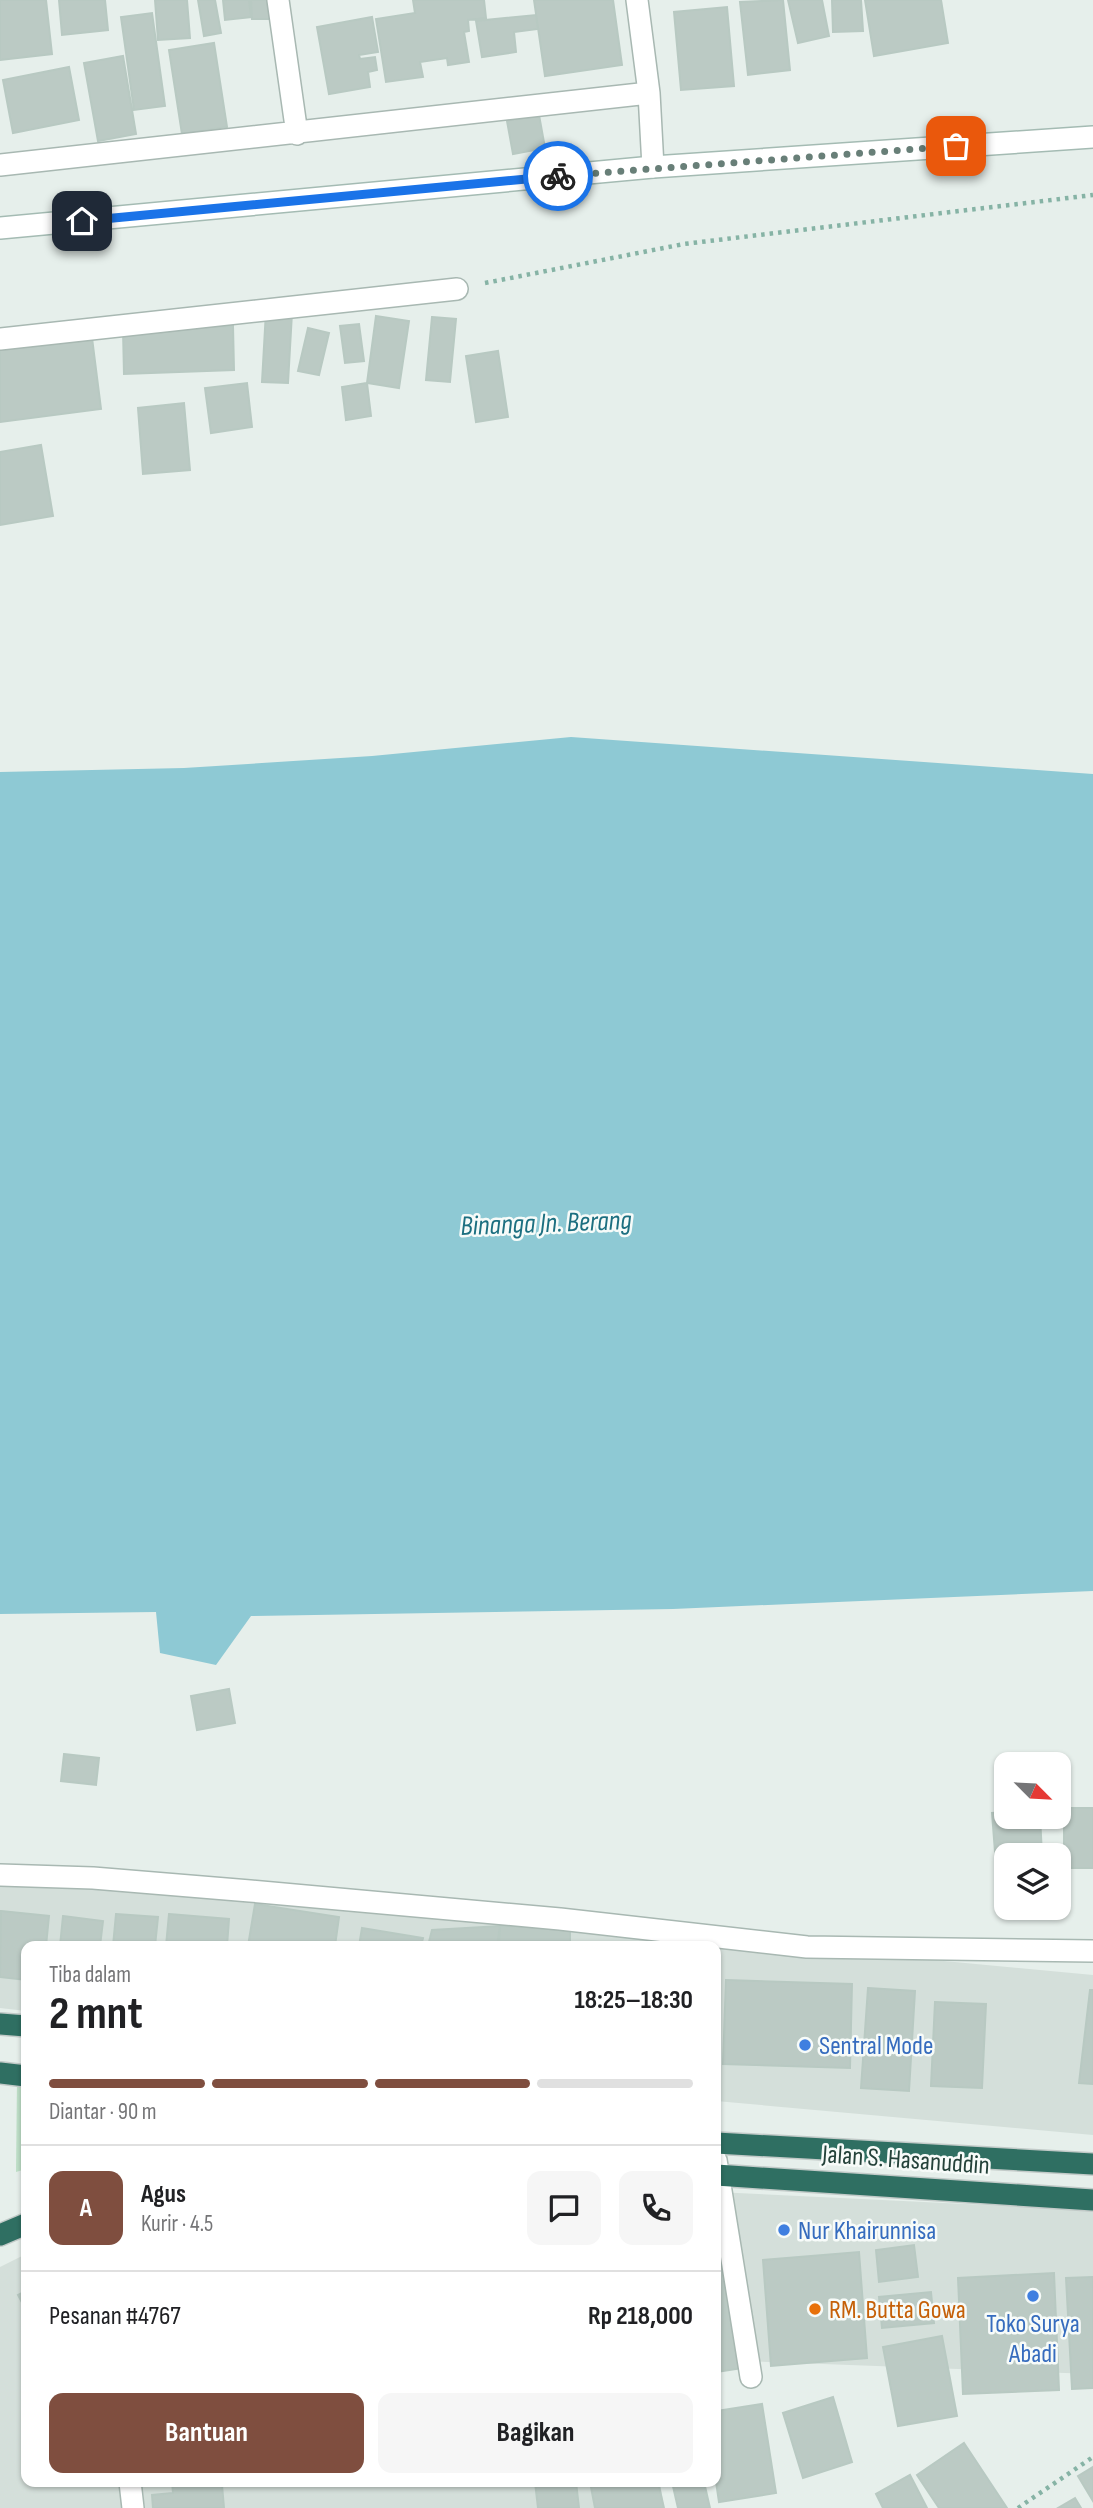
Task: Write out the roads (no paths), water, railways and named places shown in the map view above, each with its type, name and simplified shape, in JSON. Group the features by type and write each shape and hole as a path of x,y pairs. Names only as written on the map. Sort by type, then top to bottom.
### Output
{"highway":[{"path":"0,2024 21,2026"},
{"path":"0,2073 21,2075"},
{"name":"Jalan S. Hasanuddin","path":"721,2143 1093,2164"},
{"name":"Jalan S. Hasanuddin","path":"721,2170 1093,2200"},
{"path":"0,2235 21,2226"}],"street":[{"path":"278,0 298,134"},
{"path":"637,0 649,93 653,167"},
{"path":"0,165 649,93"},
{"path":"0,228 653,167 1093,137"},
{"path":"0,339 457,289"},
{"path":"0,1875 93,1878 250,1891 560,1919 807,1947 1093,1951"},
{"path":"721,2194 751,2377"},
{"path":"131,2487 133,2508"}],"water":[{"name":"Binanga Jn. Berang","path":"571,737 1093,774 1093,1591 673,1609 251,1616 216,1665 160,1653 156,1612 0,1614 0,772 184,768 372,756"}],"place":[{"name":"Sentral Mode","path":"805,2045"},
{"name":"Nur Khairunnisa","path":"784,2230"},
{"name":"Toko Surya Abadi","path":"1033,2296"},
{"name":"RM. Butta Gowa","path":"815,2309"}]}
